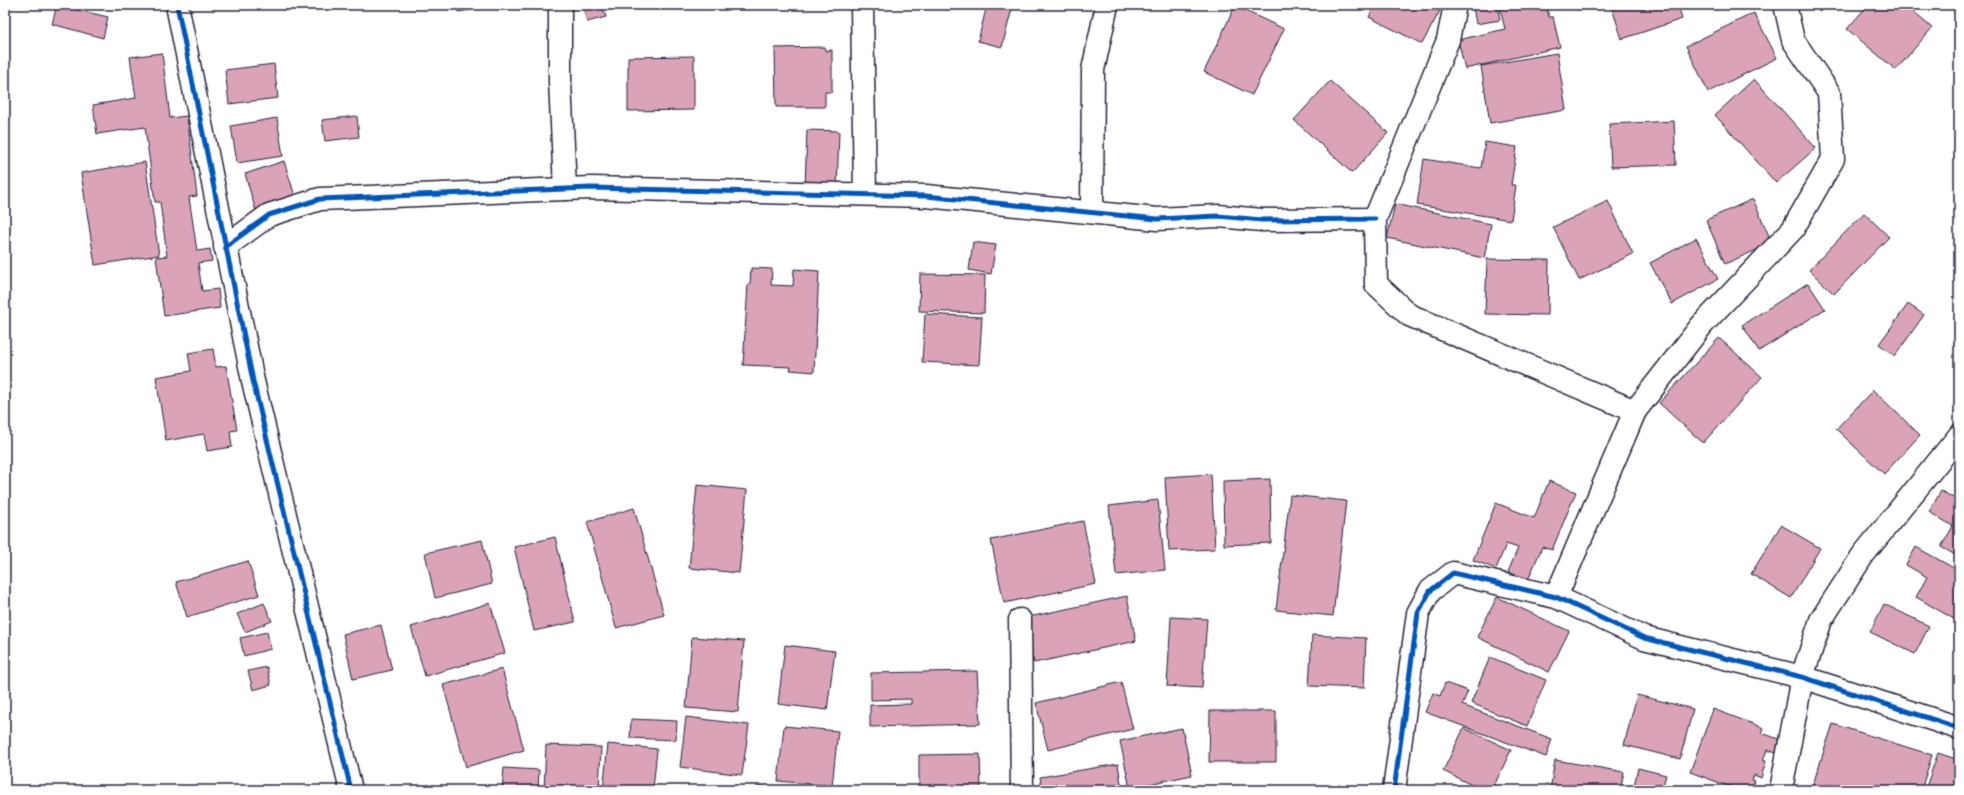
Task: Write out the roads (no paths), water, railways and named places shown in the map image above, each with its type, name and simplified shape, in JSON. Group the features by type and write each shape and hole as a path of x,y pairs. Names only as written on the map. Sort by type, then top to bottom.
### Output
{"street":[{"path":"177,5 253,381 352,790"},
{"path":"560,5 560,81 565,189"},
{"path":"862,5 865,194"},
{"path":"1092,212 1093,70 1107,5"},
{"path":"1455,5 1448,40 1375,218 1376,284 1409,315 1634,410"},
{"path":"1556,597 1634,410 1702,325 1793,229 1833,159 1829,93 1793,40 1785,5"},
{"path":"225,247 269,216 320,199 565,189 926,196 1157,219 1218,216 1262,220 1327,221 1375,218"},
{"path":"1781,790 1802,677 1821,620 1863,555 1959,436"},
{"path":"1394,790 1418,613 1430,591 1453,573 1556,597 1644,638 1802,677 1959,728"},
{"path":"1020,620 1022,790"}]}
